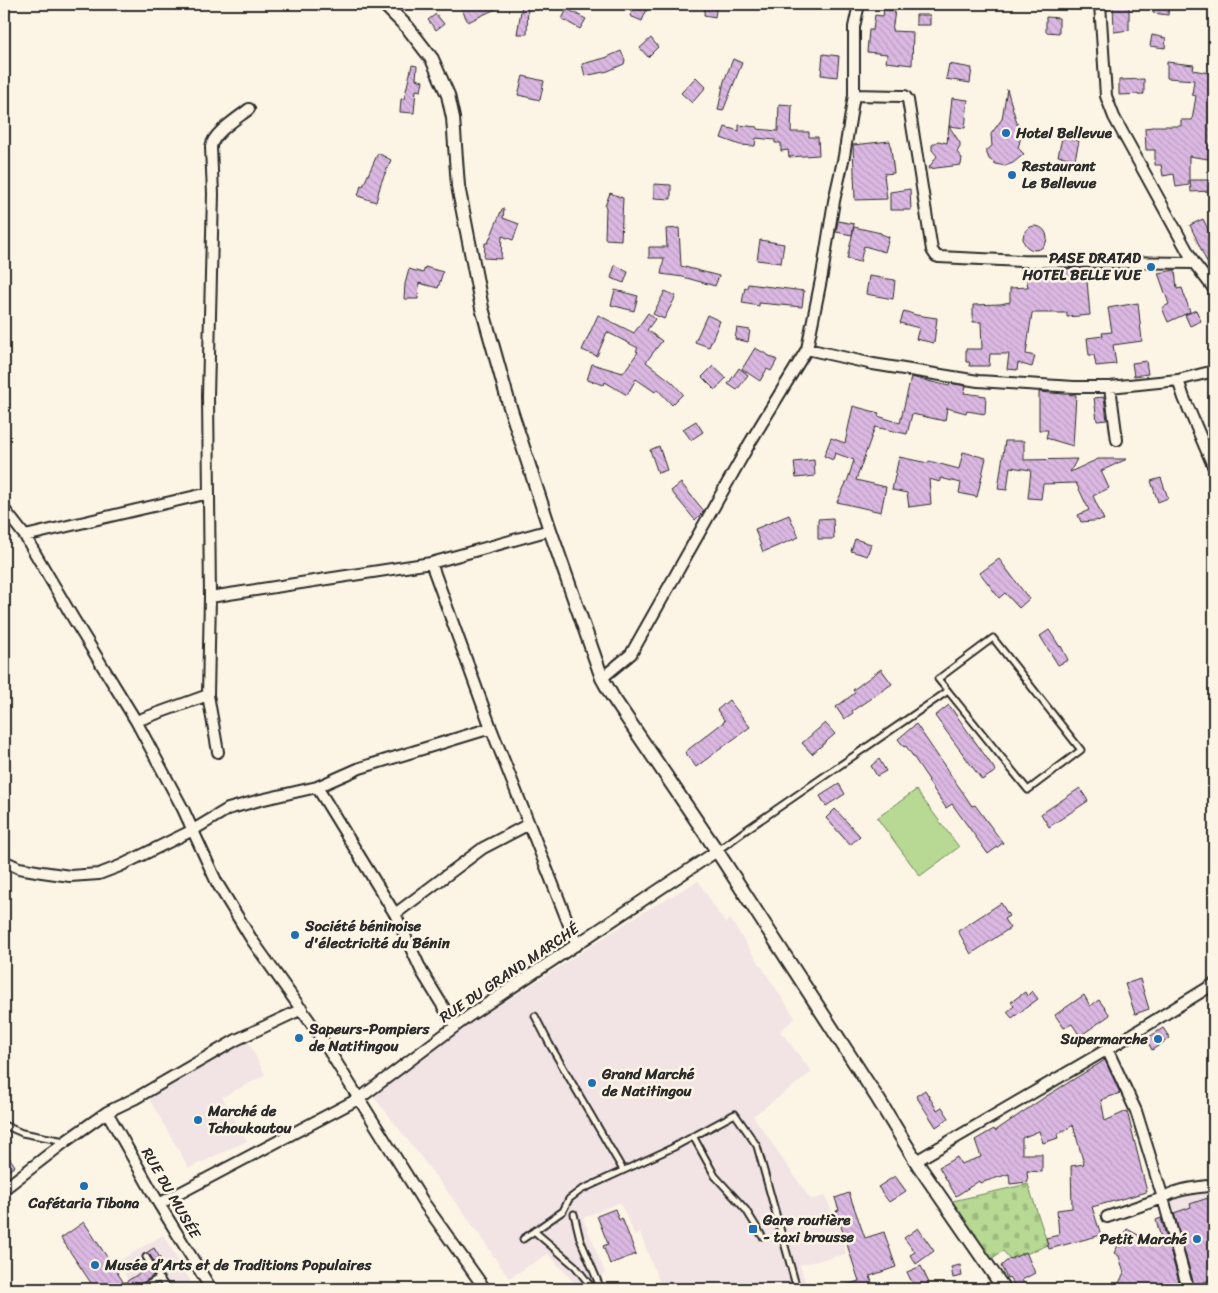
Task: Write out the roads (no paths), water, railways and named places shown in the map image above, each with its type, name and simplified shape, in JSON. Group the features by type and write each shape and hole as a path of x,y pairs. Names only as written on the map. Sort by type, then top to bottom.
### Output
{"street":[{"path":"384,4 408,28 432,58 448,95 453,118 458,186 476,284 509,404 550,530 602,678 612,696 717,851 916,1161 1004,1289"},
{"path":"602,678 631,654 750,441 807,349 854,96 854,27 858,4"},
{"path":"1100,4 1106,96 1114,117 1194,263 1214,290"},
{"path":"854,96 905,96 908,100 932,250 936,256 1022,261 1194,263"},
{"path":"218,752 208,695 210,597 208,396 213,194 212,141 249,109"},
{"path":"807,349 873,364 978,381 1074,387 1110,387 1178,380 1214,372"},
{"path":"1178,380 1214,468"},
{"path":"1110,387 1117,440"},
{"path":"25,536 208,494"},
{"path":"4,509 25,536 86,641 136,721 193,830 218,883 242,923 302,1009 360,1098 424,1204 485,1289"},
{"path":"210,597 432,563 550,530"},
{"path":"432,563 491,728 577,945"},
{"path":"136,721 208,695"},
{"path":"4,861 19,868 70,876 99,874 120,866 193,830 228,809 317,787 360,768 491,728"},
{"path":"317,787 395,914 422,972 455,1026"},
{"path":"395,914 483,848 529,824"},
{"name":"RUE DU GRAND MARCHÉ","path":"159,1204 360,1098 455,1026 717,851"},
{"path":"916,1161 1214,984"},
{"path":"4,1189 107,1112 136,1098 236,1040 302,1009"},
{"path":"1107,1049 1136,1111 1163,1198 1188,1289"},
{"name":"RUE DU MUSÉE","path":"107,1112 159,1204 211,1289"},
{"path":"1107,1217 1163,1198 1169,1194 1214,1185"}],"lane":[{"path":"993,638 1081,750 1028,790 948,691 938,678 993,638"},
{"path":"717,851 948,691"},
{"path":"535,1016 623,1170"},
{"path":"523,1239 563,1211 569,1199 581,1190 623,1170 636,1166 736,1114 757,1146 763,1163 797,1289"},
{"path":"4,1125 22,1132 66,1141"},
{"path":"694,1136 715,1176 746,1210 762,1236"},
{"path":"574,1214 580,1239 601,1289"},
{"path":"534,1231 575,1266 593,1289"},
{"path":"146,1257 167,1289"},
{"path":"141,1289 159,1278"}],"place":[{"name":"Hotel Bellevue","path":"1006,133"},
{"name":"Restaurant Le Bellevue","path":"1012,175"},
{"name":"PASE DRATAD HOTEL BELLE VUE","path":"1151,267"},
{"name":"Société béninoise d'électricité du Bénin","path":"295,935"},
{"name":"Sapeurs-Pompiers de Natitingou","path":"299,1038"},
{"name":"Supermarche","path":"1158,1039"},
{"name":"Grand Marché de Natitingou","path":"592,1083"},
{"name":"Marché de Tchoukoutou","path":"198,1120"},
{"name":"Cafétaria Tibona","path":"84,1186"},
{"name":"Gare routière - taxi brousse","path":"753,1229"},
{"name":"Petit Marché","path":"1197,1239"},
{"name":"Musée d’Arts et de Traditions Populaires","path":"95,1265"}]}
